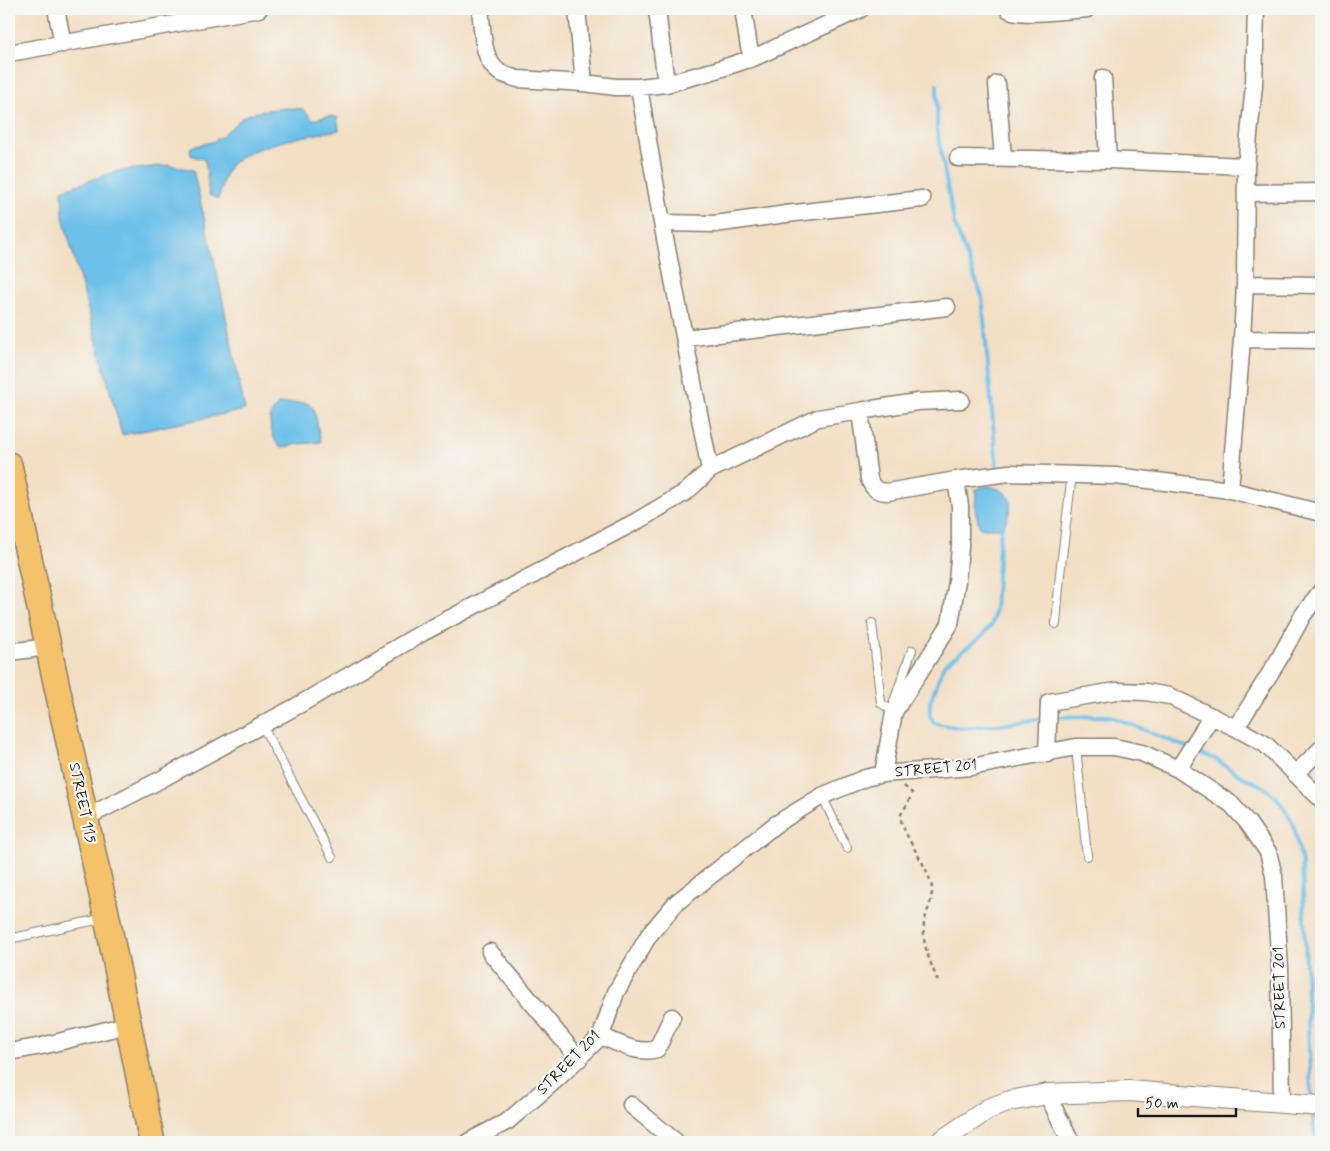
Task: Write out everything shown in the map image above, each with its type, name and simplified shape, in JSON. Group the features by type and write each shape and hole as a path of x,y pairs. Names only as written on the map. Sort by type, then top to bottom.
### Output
{"main road":[{"name":"STREET 115","path":"9,465 107,918 152,1142"}],"street":[{"path":"56,9 63,44"},
{"path":"9,53 63,44 201,14 259,9"},
{"path":"480,9 485,47 490,63 500,73 518,79 639,88 666,84 753,58 861,9"},
{"path":"577,9 584,83"},
{"path":"657,9 666,84"},
{"path":"743,9 748,47 753,58"},
{"path":"1008,9 1011,11 1027,12 1087,9"},
{"path":"1230,490 1245,284 1246,166 1254,85 1256,9"},
{"path":"1103,78 1108,160"},
{"path":"997,84 1002,158"},
{"path":"639,88 662,223 710,470"},
{"path":"958,158 1108,160 1246,166"},
{"path":"1247,193 1321,192"},
{"path":"662,223 715,224 922,199"},
{"path":"1245,284 1321,285"},
{"path":"685,338 947,307"},
{"path":"1242,339 1321,340"},
{"path":"85,818 262,725 422,634 637,521 686,492 710,470 818,418 916,402 961,400"},
{"path":"860,411 869,479 872,487 876,490 887,492 956,480 1006,474 1116,476 1230,490 1321,513"},
{"path":"888,773 892,711 950,624 960,547 960,506 956,480"},
{"path":"1236,728 1304,615 1321,591"},
{"path":"9,652 48,647"},
{"path":"1047,754 1049,702 1116,692 1146,692 1169,696 1265,744 1321,798"},
{"path":"1178,768 1212,716"},
{"name":"STREET 201","path":"468,1142 508,1121 579,1059 601,1036 616,992 649,935 676,903 776,824 822,796 865,778 888,773 971,767 1076,747 1114,747 1142,753 1178,768 1231,804 1248,823 1268,852 1274,876 1286,1103"},
{"path":"1296,773 1321,749"},
{"path":"490,952 562,1036 579,1059"},
{"path":"601,1036 628,1048 651,1051 657,1049 672,1017"},
{"path":"9,1052 42,1046 127,1025"},
{"path":"940,1142 988,1109 1010,1101 1046,1094 1129,1091 1321,1106"},
{"path":"1046,1094 1071,1142"},
{"path":"631,1104 676,1142"}],"lane":[{"path":"1056,624 1072,474"},
{"path":"872,623 879,696 881,703 892,711 912,650"},
{"path":"262,725 332,858"},
{"path":"1076,747 1087,856"},
{"path":"822,796 847,848"},
{"path":"9,938 107,918"}],"path":[{"path":"888,773 912,793 900,816 902,827 923,862 932,885 932,900 924,926 928,956 939,984"}],"water":[{"path":"303,109 313,120 328,116 337,117 339,130 280,142 250,152 230,166 224,178 218,199 209,195 204,159 192,156 190,152 191,147 212,142 222,136 244,116 265,110"},
{"path":"169,165 193,170 217,273 245,410 122,435 63,217 62,190 117,171"},
{"path":"307,403 314,409 321,442 281,448 274,439 270,420 271,416 278,404"},
{"path":"988,486 1004,492 1010,501 1009,513 1003,528 980,528 975,510 976,489"}],"waterway":[{"path":"937,85 937,130 954,223 982,296 997,470"},
{"path":"1002,524 995,610 992,624 981,637 944,665 930,702 930,716 934,723 961,728 1008,724 1044,718"},
{"path":"1054,717 1110,716 1188,748"},
{"path":"1194,751 1215,759 1241,776 1264,787 1278,799 1293,823 1302,863 1311,1099"},
{"path":"1312,1111 1317,1142"}]}
